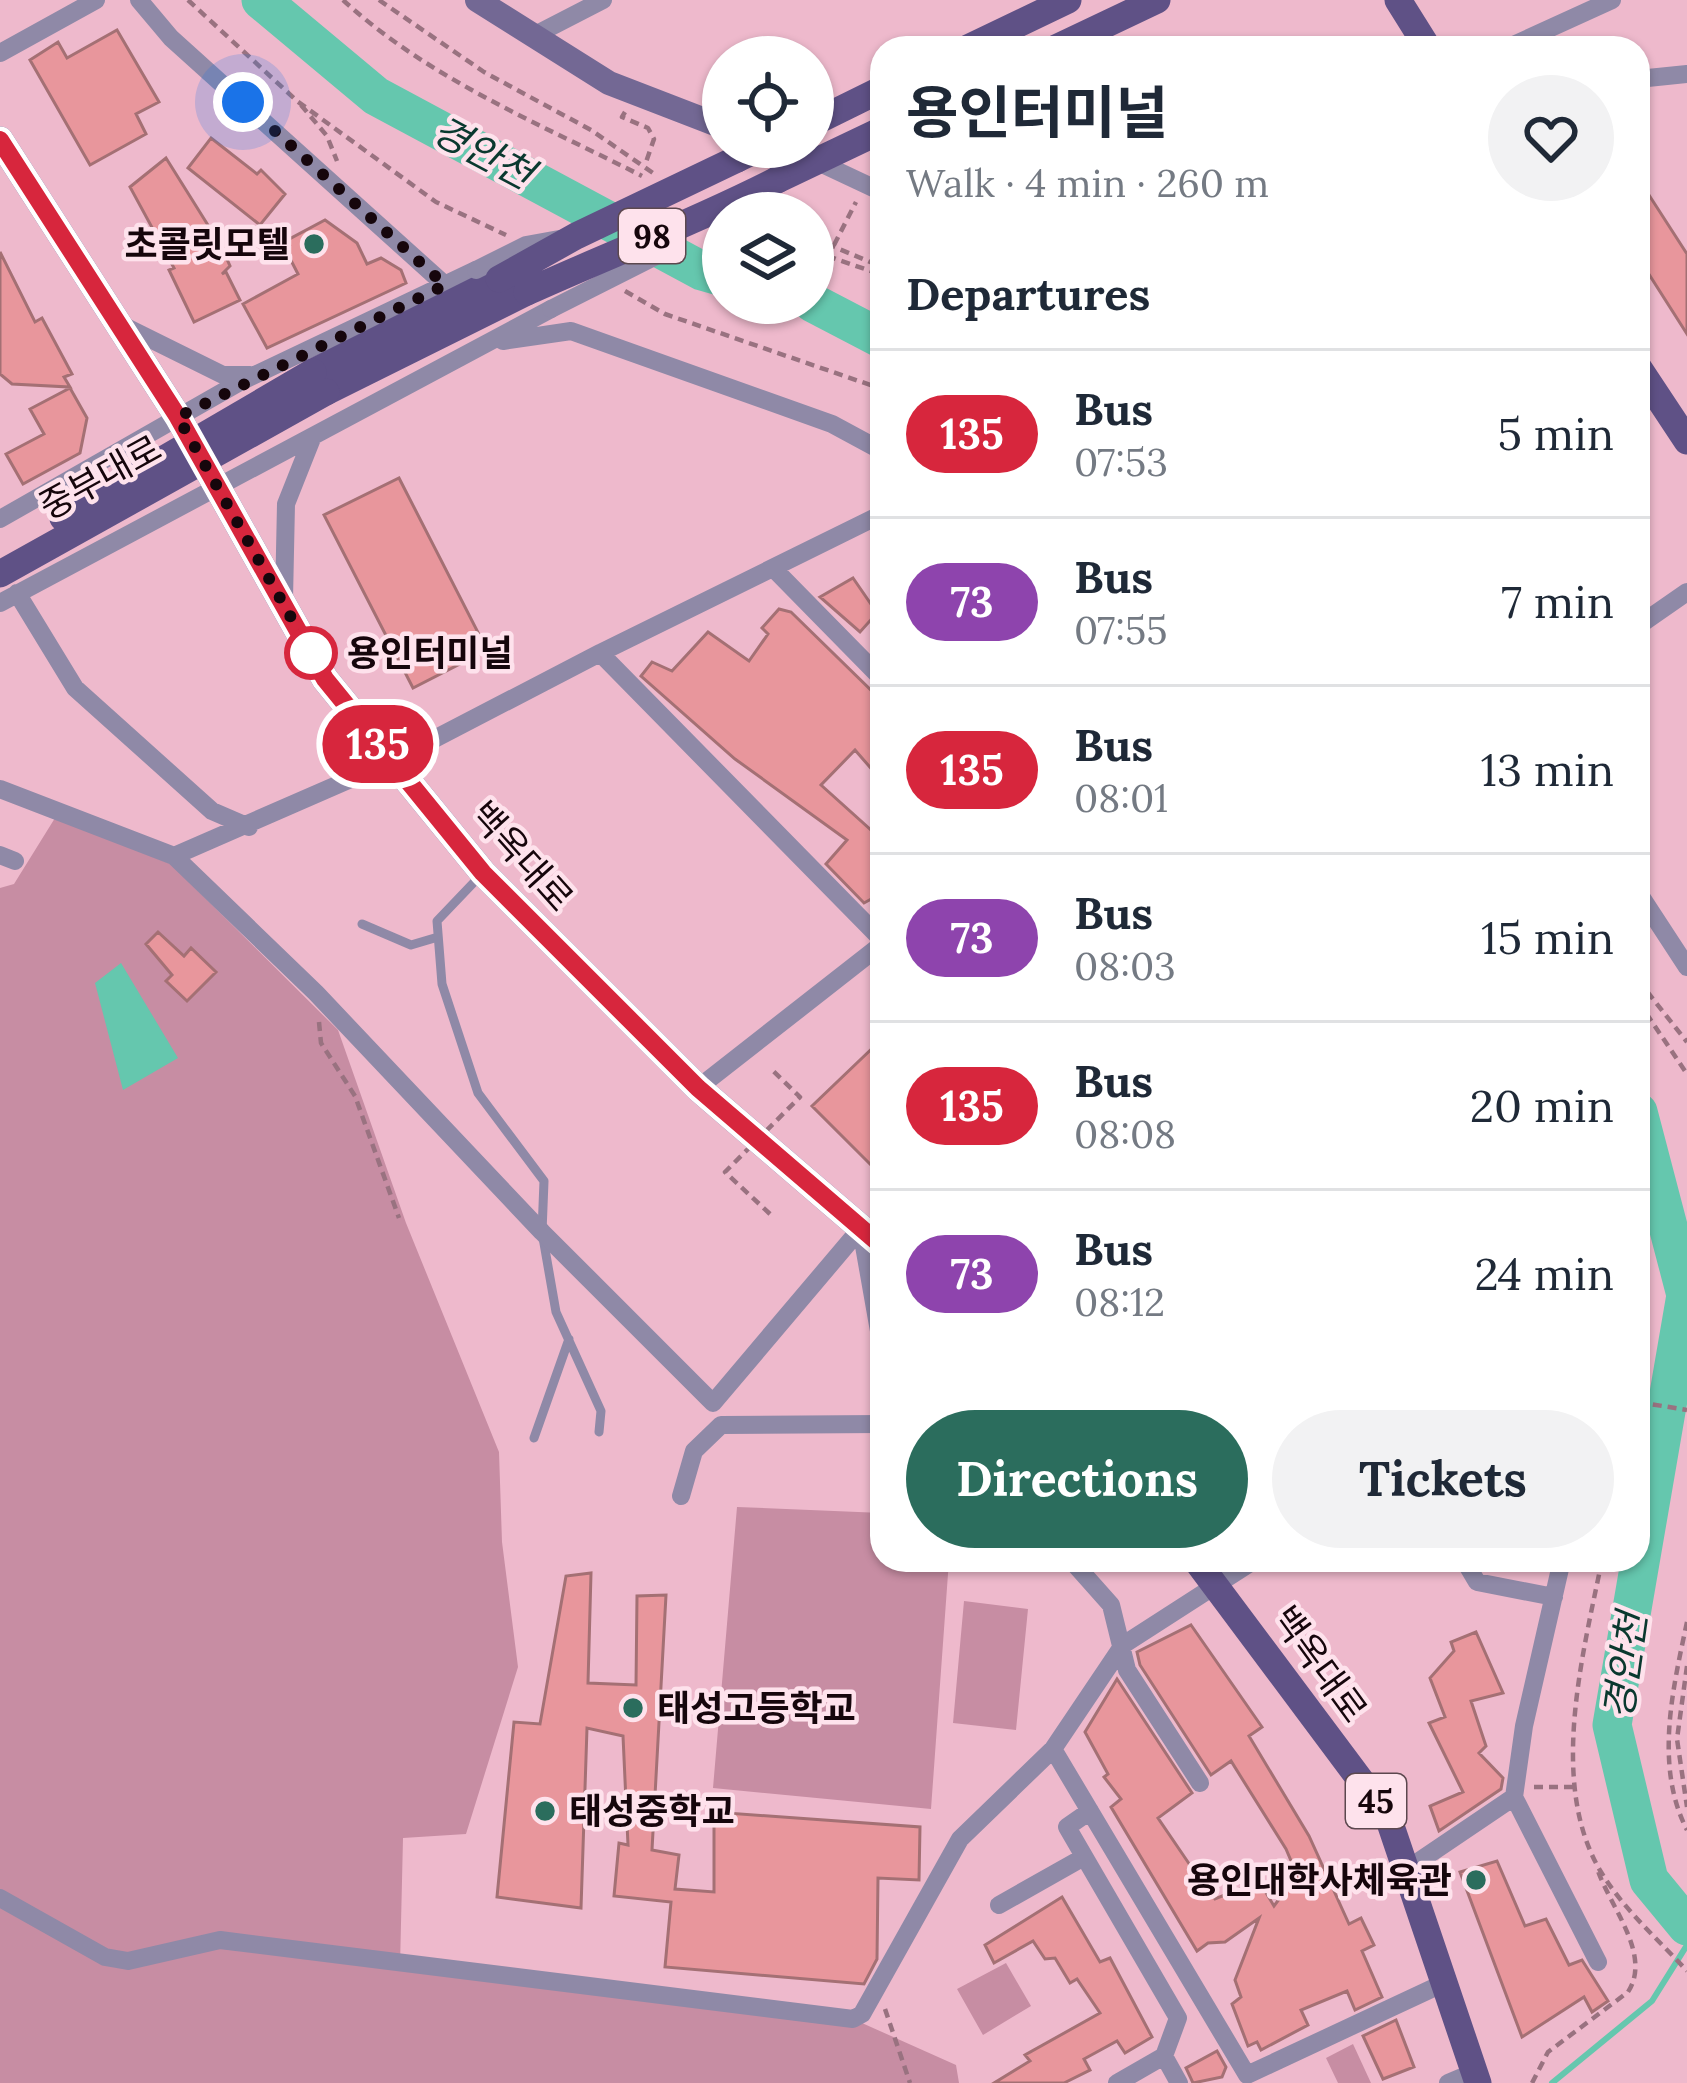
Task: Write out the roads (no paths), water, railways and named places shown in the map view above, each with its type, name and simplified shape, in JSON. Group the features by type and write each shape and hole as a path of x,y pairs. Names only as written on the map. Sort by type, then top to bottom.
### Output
{"main road":[{"path":"477,0 609,83 702,119"},
{"path":"993,36 1068,0"},
{"path":"1081,36 1157,0"},
{"path":"1398,0 1420,36"},
{"path":"834,113 870,95"},
{"name":"중부대로","path":"834,153 870,136"},
{"name":"백옥대로","path":"0,140 178,417 325,679 483,873 698,1088 870,1236"},
{"name":"중부대로","path":"6,590 488,274 719,168"},
{"name":"중부대로","path":"0,554 319,382 644,238 680,230 802,168"},
{"path":"1650,385 1687,440"},
{"name":"백옥대로","path":"1206,1572 1388,1817 1476,2078"}],"street":[{"path":"0,52 96,0"},
{"path":"139,0 171,38 445,285"},
{"path":"537,34 603,0"},
{"path":"1533,36 1612,0"},
{"path":"1650,78 1684,75"},
{"path":"831,168 870,186"},
{"path":"250,827 212,811 75,688 6,590 219,486 654,257 680,230"},
{"path":"0,519 255,375 445,285 488,274"},
{"path":"117,322 223,375 255,375"},
{"path":"486,344 572,331 832,424 870,445"},
{"path":"284,604 286,504 313,436"},
{"path":"174,856 250,827 392,761 870,520"},
{"path":"773,568 870,667"},
{"path":"1650,618 1687,592"},
{"path":"600,653 870,930"},
{"path":"0,789 174,856 316,993 542,1232 713,1403 870,1238"},
{"path":"1650,911 1687,968"},
{"path":"698,1088 870,952"},
{"path":"681,1496 694,1451 721,1425 870,1424"},
{"path":"1082,1572 1112,1605 1127,1670 1200,1784"},
{"path":"0,1898 105,1957 128,1961 220,1940 853,2019 862,2014 960,1839 1053,1749 1123,1645 1237,1572"},
{"path":"1471,1572 1477,1582 1554,1597"},
{"path":"1559,1572 1515,1792 1598,1962"},
{"path":"1053,1749 1239,2079 1444,1983"},
{"path":"1406,1870 1515,1792"},
{"path":"1090,1811 1067,1827 1178,2018 1164,2056 1117,2083"},
{"path":"999,1905 1084,1857"},
{"path":"1164,2056 1179,2083"},
{"path":"1448,2083 1476,2078"}],"lane":[{"path":"483,873 437,921 442,984 478,1094 544,1181 542,1232 556,1312 601,1411 599,1432"},
{"path":"362,924 411,945 438,937"},
{"path":"534,1438 569,1339"}],"waterway":[{"name":"경안천","path":"261,0 376,96 702,271"},
{"name":"경안천","path":"834,314 870,333"},
{"name":"경안천","path":"1650,1158 1686,1295 1650,1504"},
{"name":"경안천","path":"1638,1572 1612,1725 1649,1880 1687,1926"},
{"path":"1552,2083 1652,2001 1687,1945"}],"place":[{"name":"초콜릿모텔","path":"314,244"},
{"name":"용인터미널","path":"311,653"},
{"name":"태성고등학교","path":"633,1708"},
{"name":"태성중학교","path":"545,1811"},
{"name":"용인대학사체육관","path":"1476,1880"}]}
